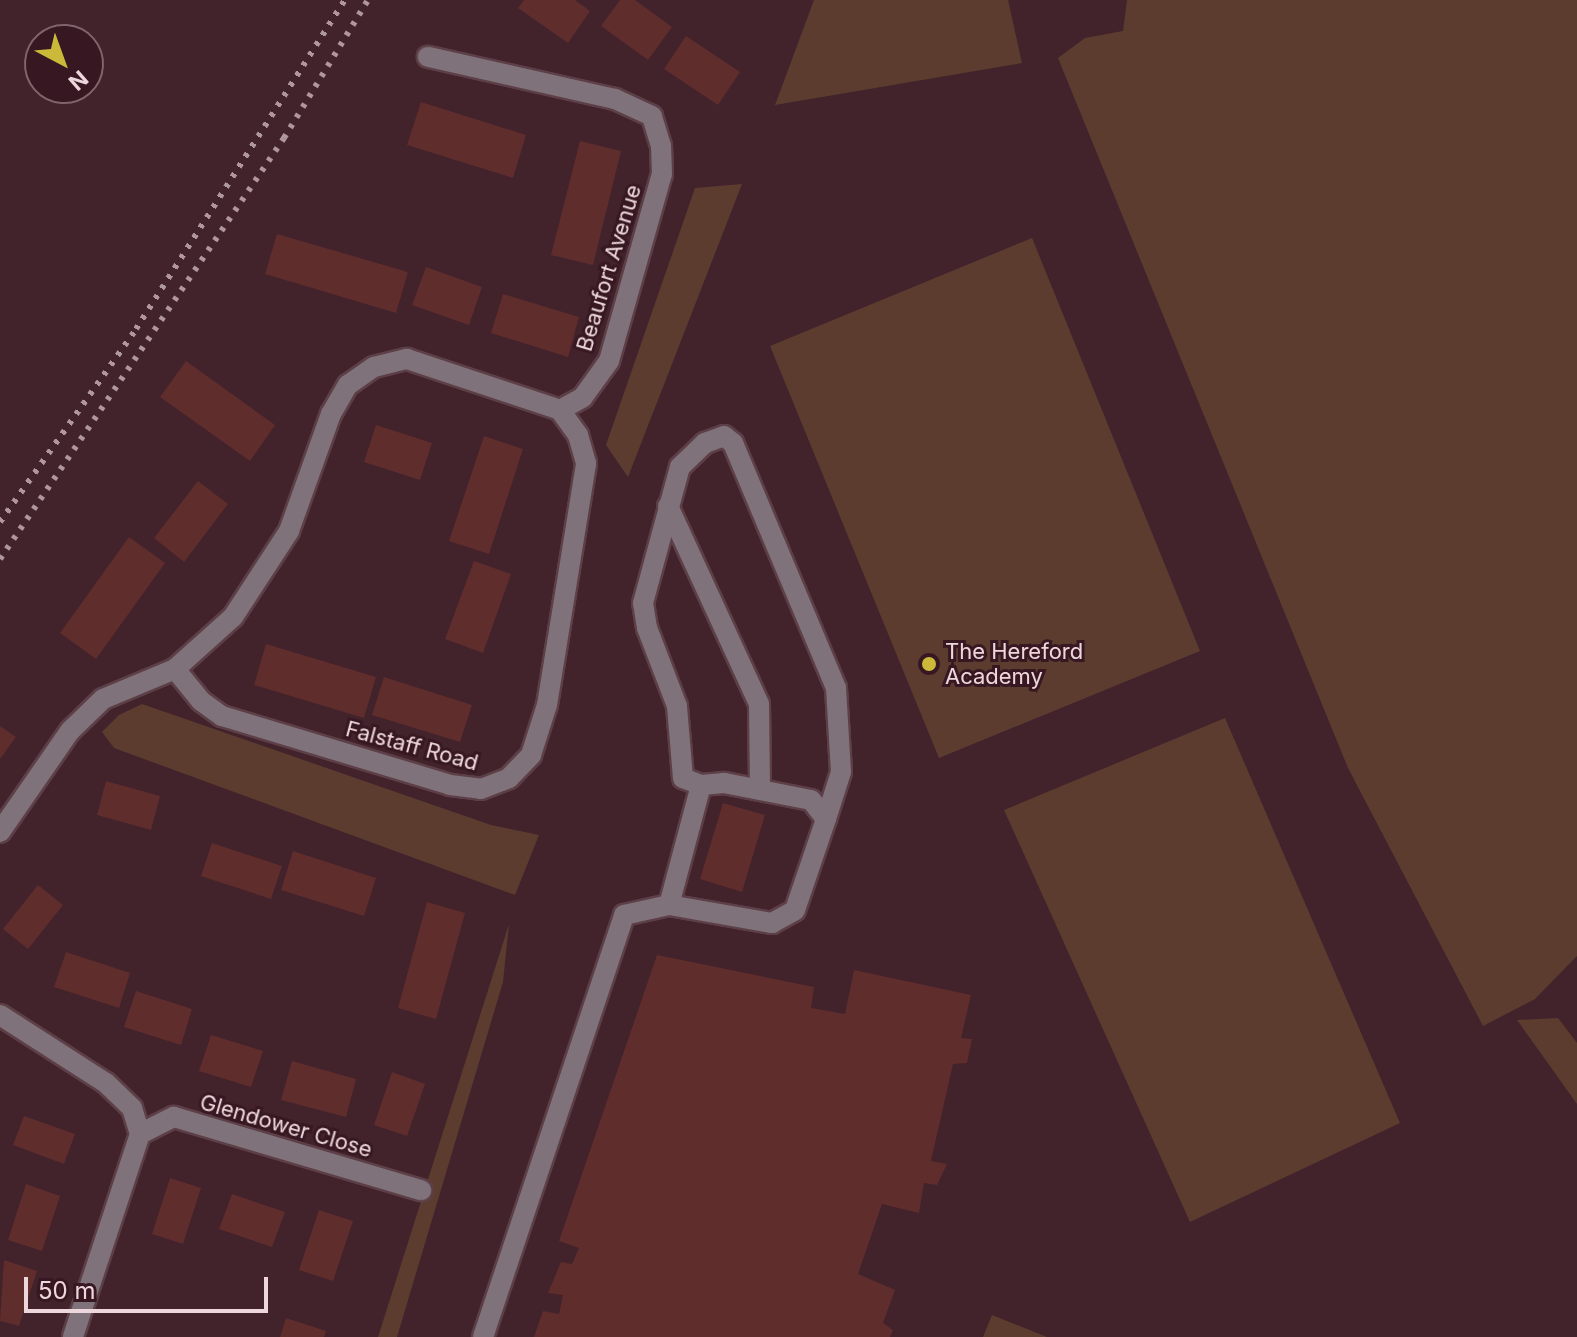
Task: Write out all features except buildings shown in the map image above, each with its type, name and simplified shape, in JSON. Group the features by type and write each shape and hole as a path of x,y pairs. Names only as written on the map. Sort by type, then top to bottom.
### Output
{"street":[{"name":"Beaufort Avenue","path":"428,57 615,99 652,116 661,146 662,174 609,361 583,397 560,410"},
{"path":"0,832 70,731 103,699 175,669 233,617 269,569 289,531 331,414 348,385 374,367 407,359 560,410"},
{"name":"Falstaff Road","path":"175,669 201,701 222,716 450,785 481,789 509,778 531,755 547,705 586,463 578,435 560,410"},
{"path":"483,1337 624,915 669,905 772,923 795,910 826,819 841,772 836,688 733,443 724,436 690,454 680,467 643,603 647,628 677,706 683,778 701,785 724,783 811,800 826,819"},
{"path":"668,506 759,704 760,790"},
{"path":"669,905 701,785"},
{"path":"0,1015 106,1083 132,1108 140,1134 73,1337"},
{"name":"Glendower Close","path":"140,1134 174,1117 421,1190"}],"shaded area":[{"path":"814,0 1008,0 1022,63 775,105"},
{"path":"1127,0 1577,0 1577,956 1535,999 1483,1026 1348,768 1058,58 1085,38 1123,31"},
{"path":"742,184 628,477 606,445 695,188"},
{"path":"1032,238 1200,651 939,758 770,346"},
{"path":"142,704 491,825 539,835 515,895 114,748 102,732 119,715"},
{"path":"1225,718 1400,1123 1190,1222 1004,810"},
{"path":"509,924 503,982 397,1337 378,1337"},
{"path":"1558,1018 1577,1043 1577,1104 1517,1020"},
{"path":"992,1315 1047,1337 983,1337"}],"railway":[{"path":"0,522 136,329 345,0"},
{"path":"0,559 284,138 368,0"}],"place":[{"name":"The Hereford Academy","path":"929,664"}]}
